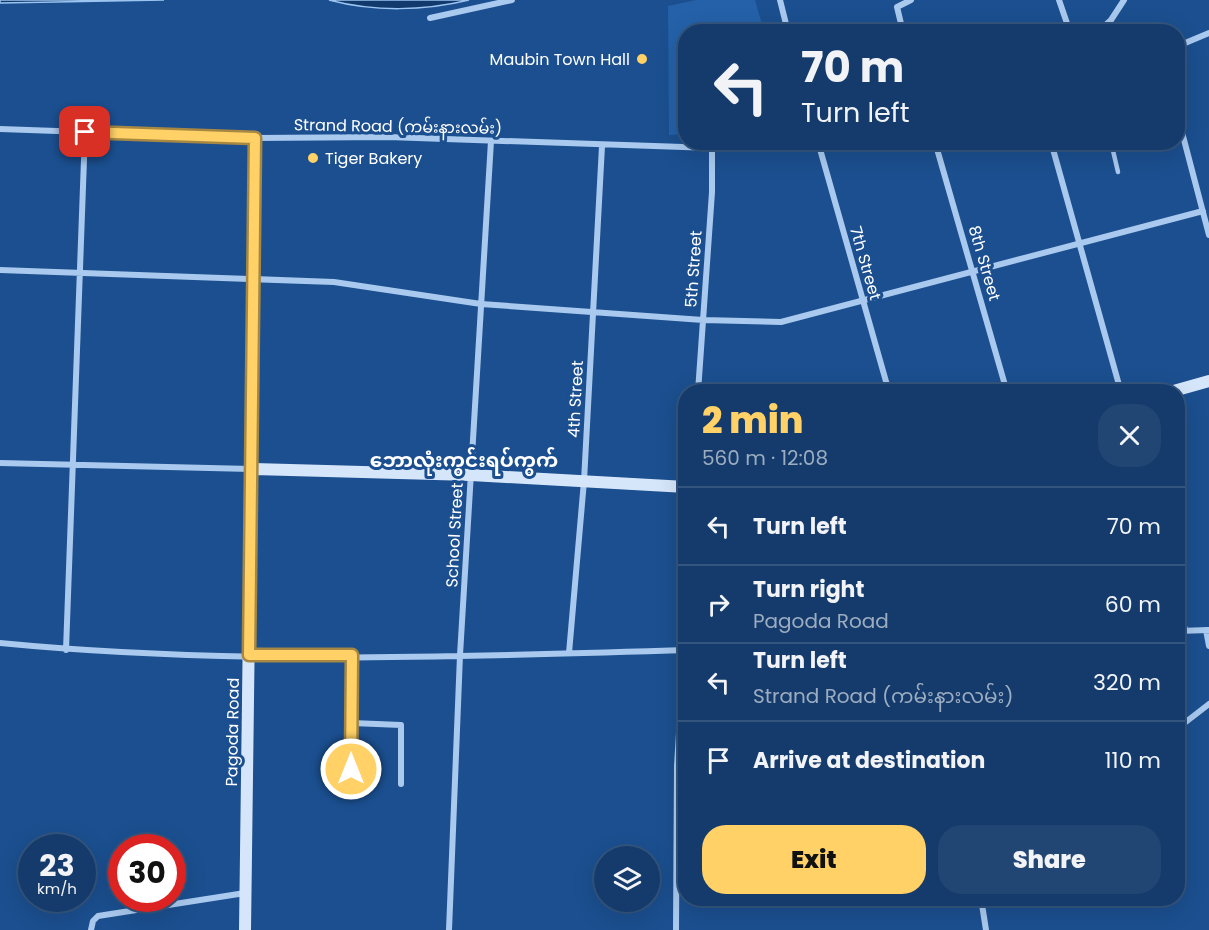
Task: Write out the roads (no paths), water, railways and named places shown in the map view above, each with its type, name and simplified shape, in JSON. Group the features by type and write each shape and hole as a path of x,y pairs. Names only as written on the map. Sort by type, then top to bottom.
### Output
{"main road":[{"path":"1185,388 1209,381"},
{"path":"251,469 471,475 678,487"},
{"name":"Pagoda Road","path":"245,930 251,469"}],"street":[{"path":"430,18 512,0"},
{"path":"780,0 786,24"},
{"path":"901,24 897,7 911,0"},
{"path":"1059,0 1067,24"},
{"path":"1107,24 1124,0"},
{"path":"1185,43 1209,33"},
{"name":"Strand Road (ကမ်းနားလမ်း)","path":"0,129 255,138 388,136 678,147"},
{"path":"66,650 85,132"},
{"name":"Pagoda Road","path":"251,469 255,138"},
{"name":"School Street","path":"449,930 460,655 491,141"},
{"path":"1185,143 1209,235"},
{"name":"4th Street","path":"569,653 584,481 602,146"},
{"name":"5th Street","path":"699,384 712,192 712,150"},
{"name":"7th Street","path":"820,150 887,384"},
{"name":"8th Street","path":"937,150 1005,384"},
{"path":"1053,150 1119,384"},
{"path":"0,270 334,282 481,304 703,320 781,322 1203,211"},
{"path":"0,463 251,469"},
{"path":"1185,630 1207,630 1209,646"},
{"path":"0,644 66,650 249,655 460,655 678,650"},
{"path":"351,786 352,655"},
{"path":"1185,723 1209,704"},
{"path":"351,723 401,725 400,784"},
{"path":"676,930 678,752"},
{"path":"91,930 93,921 98,916 246,893"},
{"path":"982,906 986,930"}],"lane":[{"path":"1113,150 1118,172"}],"place":[{"name":"Maubin Town Hall","path":"642,59"},
{"name":"Tiger Bakery","path":"313,158"}],"district":[{"name":"ဘောလုံးကွင်းရပ်ကွက်","path":"464,460"}]}
